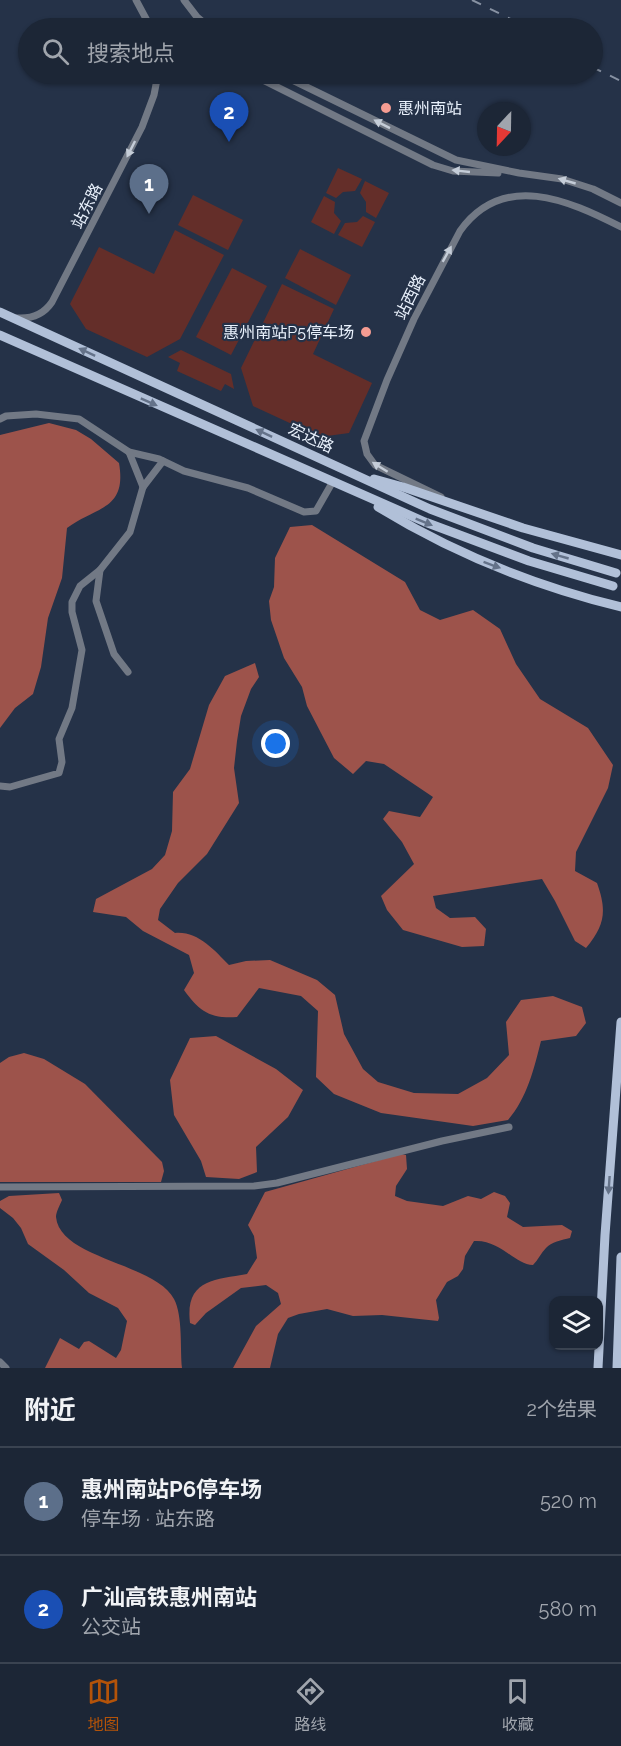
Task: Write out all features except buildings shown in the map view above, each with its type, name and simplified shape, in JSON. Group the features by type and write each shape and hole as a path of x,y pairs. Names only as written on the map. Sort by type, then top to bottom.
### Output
{"main road":[{"name":"宏达路","path":"4,314 430,509 523,544 616,573"},
{"name":"宏达路","path":"0,335 425,522 529,561 613,586"},
{"path":"354,475 404,487 523,528 617,554"},
{"path":"347,489 423,534 484,563 621,607"},
{"path":"602,602 621,598"},
{"path":"602,602 621,612"},
{"path":"598,1368 605,1235 621,1022"},
{"path":"620,1046 621,1062"},
{"path":"617,1368 621,1257"}],"street":[{"path":"136,0 146,18"},
{"path":"184,0 198,18"},
{"name":"站东路","path":"4,314 21,318 33,317 44,312 52,302 142,127 156,84"},
{"path":"271,84 433,165 453,171 519,173"},
{"path":"300,84 440,153 476,165 562,179 593,189 621,203"},
{"name":"站西路","path":"450,503 433,492 375,465 367,454 364,441 387,380 414,319 460,231 468,219 492,203 511,197 529,195 547,197 567,204 621,228"},
{"path":"0,419 6,416 36,414 80,419 129,452 163,461 184,471 248,488 304,512 316,511 332,483"},
{"path":"129,452 142,487"},
{"path":"0,786 10,787 60,773 62,762 59,738 72,708 82,650 72,612 72,602 80,586 100,570 130,532 142,487 163,461"},
{"path":"100,570 96,602 114,654 128,672"},
{"path":"0,1187 254,1186 277,1183 442,1141 509,1127"},
{"path":"0,1362 6,1368"}],"shaded area":[{"path":"338,168 362,179 355,191 343,192 336,198 326,193"},
{"path":"365,181 389,193 376,218 366,212 366,202 360,193"},
{"path":"193,195 243,220 228,250 178,225"},
{"path":"324,196 335,202 334,213 341,221 334,234 311,222"},
{"path":"363,216 375,222 362,247 338,235 345,223 357,222"},
{"path":"175,230 224,255 180,339 147,357 86,329 70,304 99,247 154,274"},
{"path":"300,249 351,275 336,305 285,278"},
{"path":"232,268 267,286 231,355 196,337"},
{"path":"282,284 334,309 313,354 372,383 349,433 320,437 253,406 241,368"},
{"path":"181,350 231,374 234,389 225,384 221,391 177,371 180,363 168,357"},
{"path":"49,423 76,430 91,439 119,463 120,478 118,490 107,505 67,528 62,578 48,618 41,667 33,694 15,708 0,728 0,435"},
{"path":"312,525 405,582 420,610 440,620 473,610 500,629 516,664 540,699 588,728 613,765 608,788 576,852 575,871 597,883 603,910 597,932 586,948 575,941 542,879 433,896 436,908 450,918 475,917 486,929 484,946 462,947 403,930 387,910 381,896 414,864 402,842 383,819 389,811 420,817 433,797 384,764 366,761 353,774 334,758 307,706 302,687 284,658 271,620 269,601 274,587 275,558 290,527"},
{"path":"255,663 259,677 251,689 241,716 237,741 234,768 239,803 207,854 178,883 160,909 158,920 175,933 198,938 229,965 246,961 270,960 317,980 335,995 344,1034 363,1069 378,1082 414,1093 458,1094 487,1078 509,1055 506,1022 521,1000 553,996 582,1007 586,1023 576,1036 541,1041 525,1093 508,1120 473,1126 381,1113 334,1094 316,1077 318,1011 301,996 259,988 237,1017 212,1015 200,1008 184,990 194,973 189,955 143,931 126,917 93,912 96,899 152,869 165,855 172,831 173,792 190,769 209,705 225,676"},
{"path":"216,1036 276,1069 303,1090 288,1117 256,1147 257,1172 239,1179 206,1177 201,1161 174,1115 170,1080 190,1038"},
{"path":"24,1053 44,1059 85,1084 162,1162 164,1171 161,1182 0,1182 0,1063 9,1057"},
{"path":"401,1154 406,1155 407,1169 396,1186 395,1196 407,1201 443,1206 468,1196 481,1199 494,1192 505,1196 510,1203 507,1217 523,1227 562,1225 572,1231 570,1238 548,1246 533,1265 520,1261 492,1244 474,1241 465,1256 463,1269 458,1276 447,1282 436,1300 438,1321 382,1315 353,1316 327,1309 299,1314 288,1318 278,1334 270,1368 233,1368 256,1326 281,1304 278,1293 266,1285 241,1288 206,1313 195,1325 190,1323 192,1298 197,1290 213,1281 247,1274 257,1258 254,1236 248,1225 265,1192"},
{"path":"59,1193 62,1200 56,1217 61,1231 73,1242 90,1252 148,1277 164,1287 174,1299 180,1323 182,1368 45,1368 60,1338 79,1349 84,1342 89,1341 116,1358 121,1350 127,1321 118,1308 89,1293 64,1270 28,1244 21,1228 0,1208 0,1201 9,1196"}],"railway":[{"path":"472,0 509,18"},
{"path":"603,72 621,81"}],"place":[{"name":"惠州南站","path":"386,108"},
{"name":"广汕高铁惠州南站","path":"229,142"},
{"name":"惠州南站P6停车场","path":"149,214"},
{"name":"惠州南站P5停车场","path":"366,332"}]}
